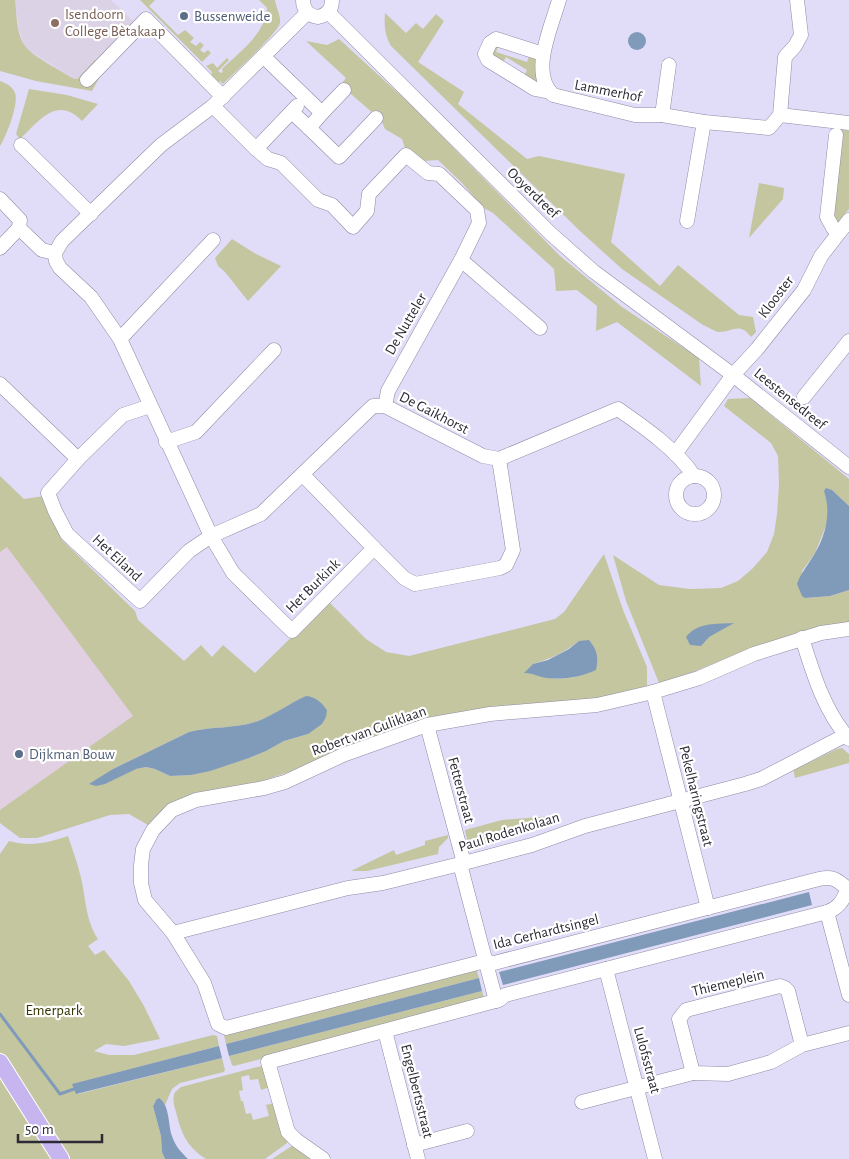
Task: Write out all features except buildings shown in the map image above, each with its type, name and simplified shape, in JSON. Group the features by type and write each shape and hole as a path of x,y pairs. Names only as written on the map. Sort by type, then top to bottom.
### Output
{"main road":[{"path":"0,1062 61,1159"}],"street":[{"path":"550,92 542,69 543,54 559,0"},
{"path":"797,0 801,35 795,46 785,57 780,115 849,123"},
{"path":"211,536 120,339 91,297 60,268 54,254 62,241 161,145 218,101 263,56 305,6 318,17 330,6"},
{"name":"Ooyerdreef","path":"330,6 550,233 594,272 733,375"},
{"path":"87,80 146,20 218,101"},
{"name":"Lammerhof","path":"543,54 496,39 490,43 485,54 488,60 535,89 550,92 558,98 636,115 662,115 704,122 769,128 780,115"},
{"path":"263,56 322,113"},
{"name":"Lammerhof","path":"662,115 669,65"},
{"path":"308,128 344,90"},
{"path":"256,150 306,97"},
{"name":"De Nutteler","path":"218,101 256,150 268,159 281,163 318,200 332,205 353,227 367,211 370,194 406,155 428,173 439,174 477,210 478,223 461,260 388,391 385,406"},
{"path":"292,112 339,157 376,118"},
{"path":"687,221 704,122"},
{"path":"836,135 827,217 838,233"},
{"path":"21,145 91,214"},
{"path":"0,199 20,220 19,228 0,248"},
{"name":"Klooster","path":"733,375 757,349 804,290 822,256 849,220"},
{"path":"19,228 42,250 54,254"},
{"path":"120,339 213,240"},
{"path":"461,260 540,328"},
{"path":"804,397 849,341"},
{"path":"166,442 196,432 274,350"},
{"path":"676,454 733,375"},
{"name":"Leestensedreef","path":"733,375 849,468"},
{"path":"0,384 78,459"},
{"name":"Het Eiland","path":"150,406 123,415 78,459 48,493 55,511 67,534 140,601 189,551 211,536"},
{"name":"De Gaikhorst","path":"211,536 261,514 373,406 385,406 483,456 499,459"},
{"path":"302,475 404,578 415,584 500,568 506,565 512,550 499,459 608,412 618,409 676,454 688,466 694,476"},
{"name":"Het Burkink","path":"211,536 233,573 292,631 374,548"},
{"name":"Robert van Guliklaan","path":"220,1027 204,983 173,933 145,900 141,883 141,865 144,849 153,830 172,810 196,800 264,788 285,782 343,755 427,725 490,714 596,705 653,692 700,678 754,654 802,638 849,629"},
{"path":"802,638 813,676 847,737"},
{"name":"Pekelharingstraat","path":"653,692 708,908"},
{"name":"Fetterstraat","path":"427,725 495,996"},
{"name":"Paul Rodenkolaan","path":"173,933 348,888 383,883 532,845 585,826 761,779 847,737"},
{"name":"Ida Gerhardtsingel","path":"220,1027 226,1028 487,967 494,963 828,877 835,879 848,889 843,901 835,909 827,912 506,995 495,996 385,1031 268,1062 288,1132 323,1159"},
{"path":"827,912 849,995"},
{"name":"Lulofsstraat","path":"606,969 656,1159"},
{"name":"Thiemeplein","path":"693,1073 679,1018 686,1010 780,986 786,988 788,992 802,1045"},
{"name":"Engelbertsstraat","path":"385,1031 416,1152"},
{"path":"582,1102 693,1073 728,1074 771,1062 802,1045 849,1033"},
{"path":"416,1152 467,1132"}],"shaded area":[{"path":"15,0 111,0 136,24 98,63 95,60 77,79 74,79 25,48 19,30"},
{"path":"9,534 155,705 0,814 0,541"}],"green space":[{"path":"0,0 15,0 17,24 22,41 29,50 48,64 77,79 95,60 104,69 92,91 36,81 0,71"},
{"path":"140,0 155,0 149,6 178,35 185,30 194,38 190,42 196,46 200,42 204,45 200,50 204,53 208,50 211,53 202,62"},
{"path":"259,0 275,0 280,23 271,36 245,63 223,84 220,81 217,84 211,79 212,72 206,66 213,63 217,68 227,58 229,60 218,71 223,72 222,69 257,34 262,26 267,8"},
{"path":"385,13 406,33 416,23 423,29 436,14 444,21 418,62 464,92 458,104 527,159 539,156 625,174 611,242 660,286 678,265 739,315 753,317 756,332 751,337 747,332 739,329 723,332 715,331 703,325 622,269 580,231 391,46 385,30"},
{"path":"339,39 409,103 560,256 622,307 699,358 701,386 617,322 596,331 597,306 577,290 556,291 554,269 493,213 484,208 438,160 424,161 405,148 402,139 385,129 380,117 344,88 342,83 346,78 306,41 327,45"},
{"path":"499,44 496,52 527,62 530,54 536,57 538,81 536,82 524,76 527,70 506,57 502,64 491,56 490,51"},
{"path":"0,81 13,89 16,98 11,120 0,146"},
{"path":"29,89 67,95 98,104 82,121 64,110 49,114 20,139 16,134"},
{"path":"839,129 849,131 849,209 838,222 830,213"},
{"path":"759,183 784,188 783,199 749,238"},
{"path":"232,239 256,254 281,266 248,301 218,266 215,258"},
{"path":"750,398 849,479 849,506 832,490 828,502 828,520 815,553 802,571 806,598 830,596 849,590 849,625 752,648 693,672 659,683 626,601 613,555 659,585 690,589 721,588 738,581 767,552 774,534 777,514 778,456 771,443 724,406 728,399"},
{"path":"0,476 24,499 44,496 63,541 135,611 138,620 184,661 201,645 212,657 223,645 255,673 328,601 366,639 386,652 409,656 555,619 564,612 604,554 623,610 647,667 647,688 578,703 455,716 401,727 342,747 298,769 256,783 174,803 155,817 148,825 129,814 110,815 37,838 20,838 0,823 0,810 133,716 7,547 0,552","holes":["579,641 596,669 581,675 557,679 534,673 533,664 557,655","306,696 308,734 284,741 249,758 191,775 170,776 146,767 113,769 189,732 249,724 270,716"]},
{"path":"842,748 849,754 849,763 795,778 793,768 797,765 802,766"},
{"path":"553,816 553,822 469,848 465,830 502,820"},
{"path":"448,835 448,838 439,847 438,854 367,871 351,871 394,850 396,855 425,845 425,841"},
{"name":"Emerpark","path":"68,836 79,869 88,916 98,939 88,946 95,955 104,950 129,981 160,1039 124,1046 106,1044 94,1051 109,1055 134,1055 213,1035 217,1036 219,1046 77,1083 78,1094 222,1058 224,1072 180,1083 172,1089 165,1105 160,1099 155,1101 153,1106 165,1159 0,1159 0,854 9,841 24,844 38,843"},
{"path":"476,968 479,978 226,1044 224,1034"},
{"path":"482,991 484,999 482,1002 234,1066 229,1056"},
{"path":"265,1065 270,1087 261,1090 258,1079 250,1080 249,1075 241,1077 243,1090 239,1091 241,1101 243,1101 246,1114 251,1113 253,1120 269,1116 266,1105 274,1103 288,1140 287,1143 265,1159 206,1159 194,1150 183,1133 174,1104 175,1092 181,1087"},
{"path":"295,1144 317,1159 272,1159"}],"water":[{"path":"633,32 641,32 646,37 644,48 633,50 628,45 628,37"},
{"path":"826,488 832,490 849,506 849,590 830,596 805,598 802,596 797,584 820,544 826,527 827,509 824,491"},
{"path":"734,623 709,637 701,646 690,645 686,637 702,626"},
{"path":"589,640 597,654 596,670 560,679 524,673 533,664 548,660 569,649 579,641"},
{"path":"306,696 318,700 327,710 322,724 308,734 284,741 249,758 210,771 191,775 170,776 146,767 136,769 105,784 96,786 89,784 113,769 189,732 250,724 270,716"},
{"path":"809,892 812,905 503,985 499,972"},
{"path":"479,978 482,991 229,1056 226,1044"},
{"path":"219,1046 222,1058 76,1094 72,1084"},
{"path":"159,1098 163,1101 167,1110 175,1143 188,1159 165,1159 153,1106"}],"waterway":[{"path":"0,1014 60,1094 74,1089"}],"place":[{"name":"Bussenweide","path":"184,16"},
{"name":"Isendoorn College Bètakaap","path":"55,23"},
{"name":"Dijkman Bouw","path":"19,754"}]}
